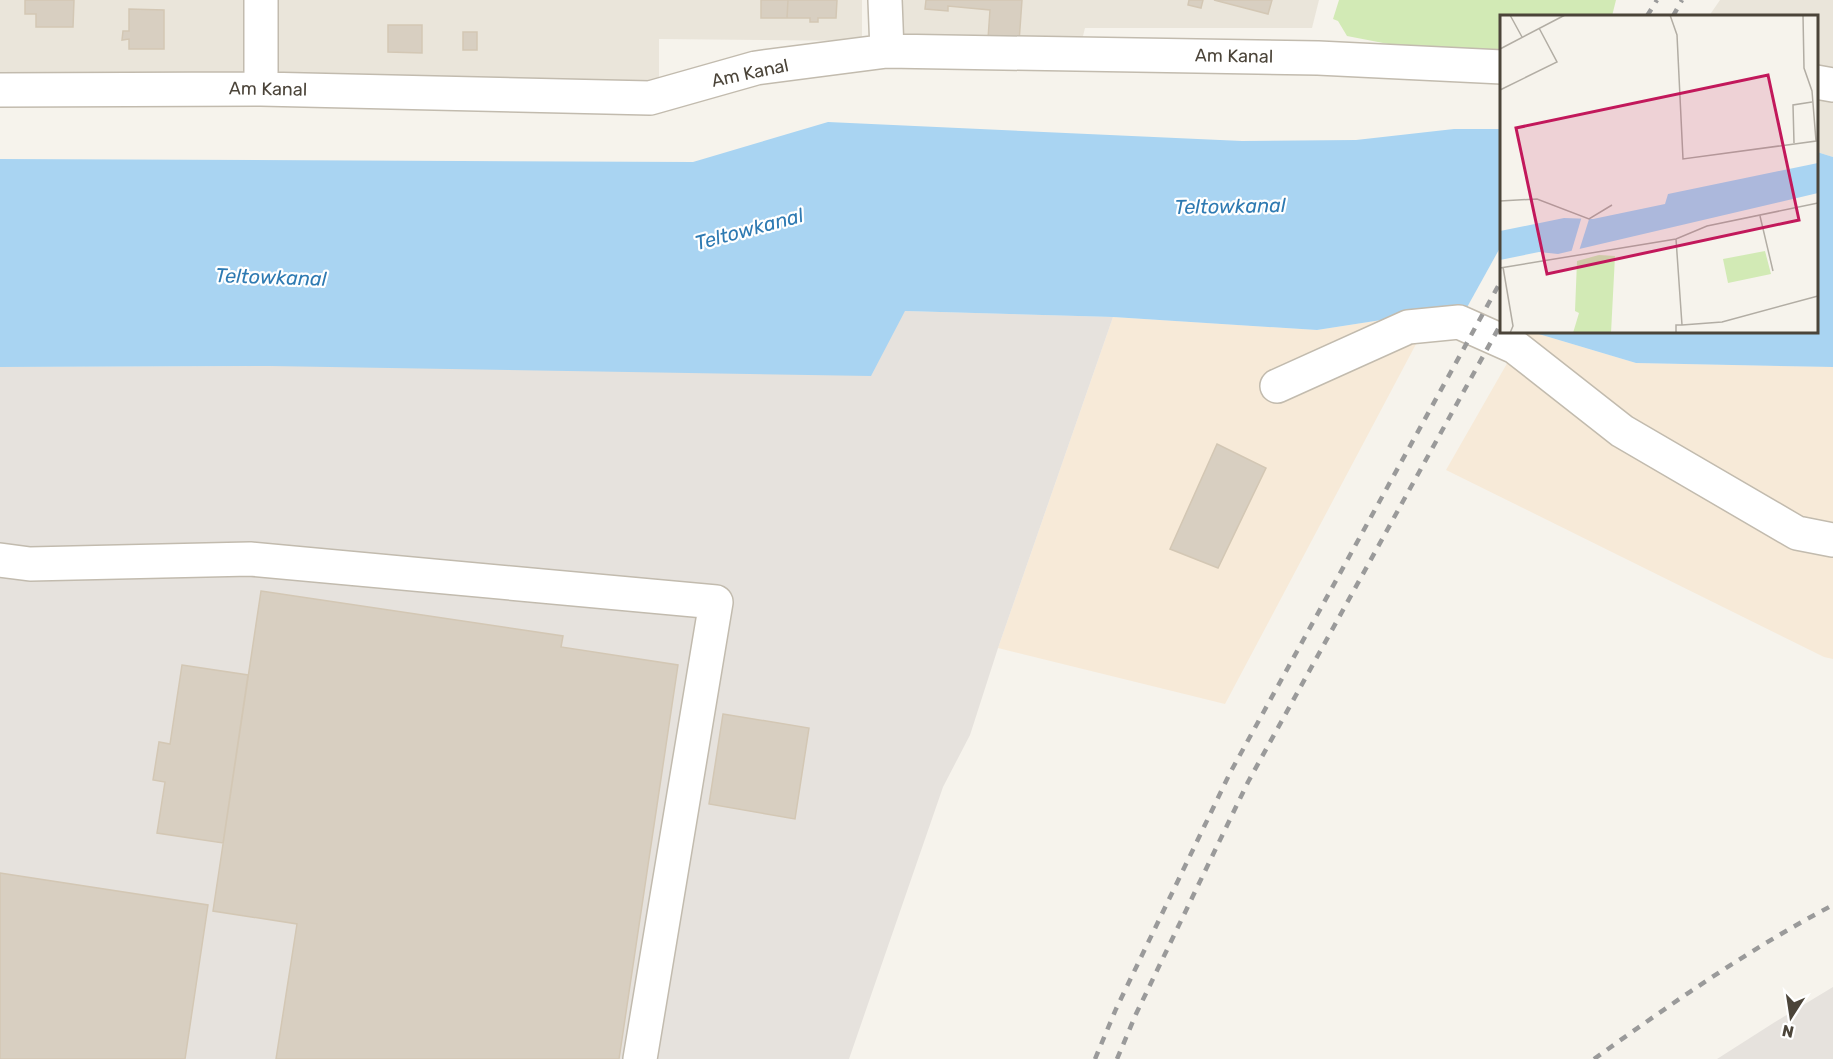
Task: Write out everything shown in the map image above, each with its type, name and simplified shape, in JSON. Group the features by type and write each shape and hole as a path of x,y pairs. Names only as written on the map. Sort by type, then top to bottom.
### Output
{"street":[{"path":"261,0 261,88"},
{"path":"885,0 886,51"},
{"name":"Am Kanal","path":"0,90 261,88 650,98 756,68 886,51 1318,58 1500,67"},
{"path":"1818,82 1833,85"},
{"path":"1277,386 1408,327 1459,322 1515,347 1622,431 1776,521 1797,533 1833,540"},
{"path":"0,560 30,564 250,559 716,602 640,1059"}],"shaded area":[{"path":"0,0 862,0 862,41 659,39 659,84 0,76"},
{"path":"901,0 1319,0 1312,28 1085,28 1082,40 901,40"},
{"path":"1720,0 1833,0 1833,157 1818,152 1818,15 1710,15"},
{"path":"905,311 1113,317 970,735 943,787 849,1059 0,1059 0,367 270,366"},
{"path":"1433,312 1225,704 998,648 1113,317 1317,330"},
{"path":"1524,333 1535,333 1636,363 1833,367 1833,659 1824,657 1446,470"},
{"path":"1833,987 1833,1059 1717,1059 1775,1022"}],"green space":[{"path":"1339,0 1616,0 1612,15 1500,15 1500,50 1445,55 1347,36 1338,21 1333,19"}],"water":[{"name":"Teltowkanal","path":"828,122 1242,141 1356,140 1454,129 1500,129 1500,325 1433,312 1317,330 1113,317 905,311 871,376 270,366 0,367 0,159 693,162"},
{"path":"1818,152 1833,157 1833,367 1636,363 1535,333 1818,333"}],"pier":[{"path":"1500,248 1500,328 1460,320"}],"building":[{"path":"25,0 74,0 73,27 36,27 36,14 25,14"},
{"path":"761,0 788,0 787,18 761,18"},
{"path":"788,0 837,0 836,18 818,18 818,22 810,22 810,18 787,18"},
{"path":"926,0 1022,0 1019,42 988,39 990,10 948,6 948,11 925,9"},
{"path":"1189,0 1203,0 1201,8 1188,5"},
{"path":"1214,0 1272,0 1268,14"},
{"path":"129,9 164,10 164,49 129,49 129,39 122,40 123,31 129,31"},
{"path":"388,25 422,25 422,53 388,52"},
{"path":"463,32 477,32 477,50 463,50"},
{"path":"1217,444 1266,468 1218,568 1170,549"},
{"path":"261,591 563,636 561,647 678,665 619,1059 276,1059 297,924 213,911"},
{"path":"182,665 248,675 223,843 157,833 165,782 153,780 159,742 170,744"},
{"path":"723,714 809,728 795,819 709,804"},
{"path":"0,873 208,905 185,1059 0,1059"}],"railway":[{"path":"1648,15 1657,0"},
{"path":"1674,15 1682,0"},
{"path":"1095,1059 1116,1009 1230,773 1500,283"},
{"path":"1117,1059 1136,1014 1248,782 1500,326"},
{"path":"1594,1059 1741,959 1833,905"}]}
